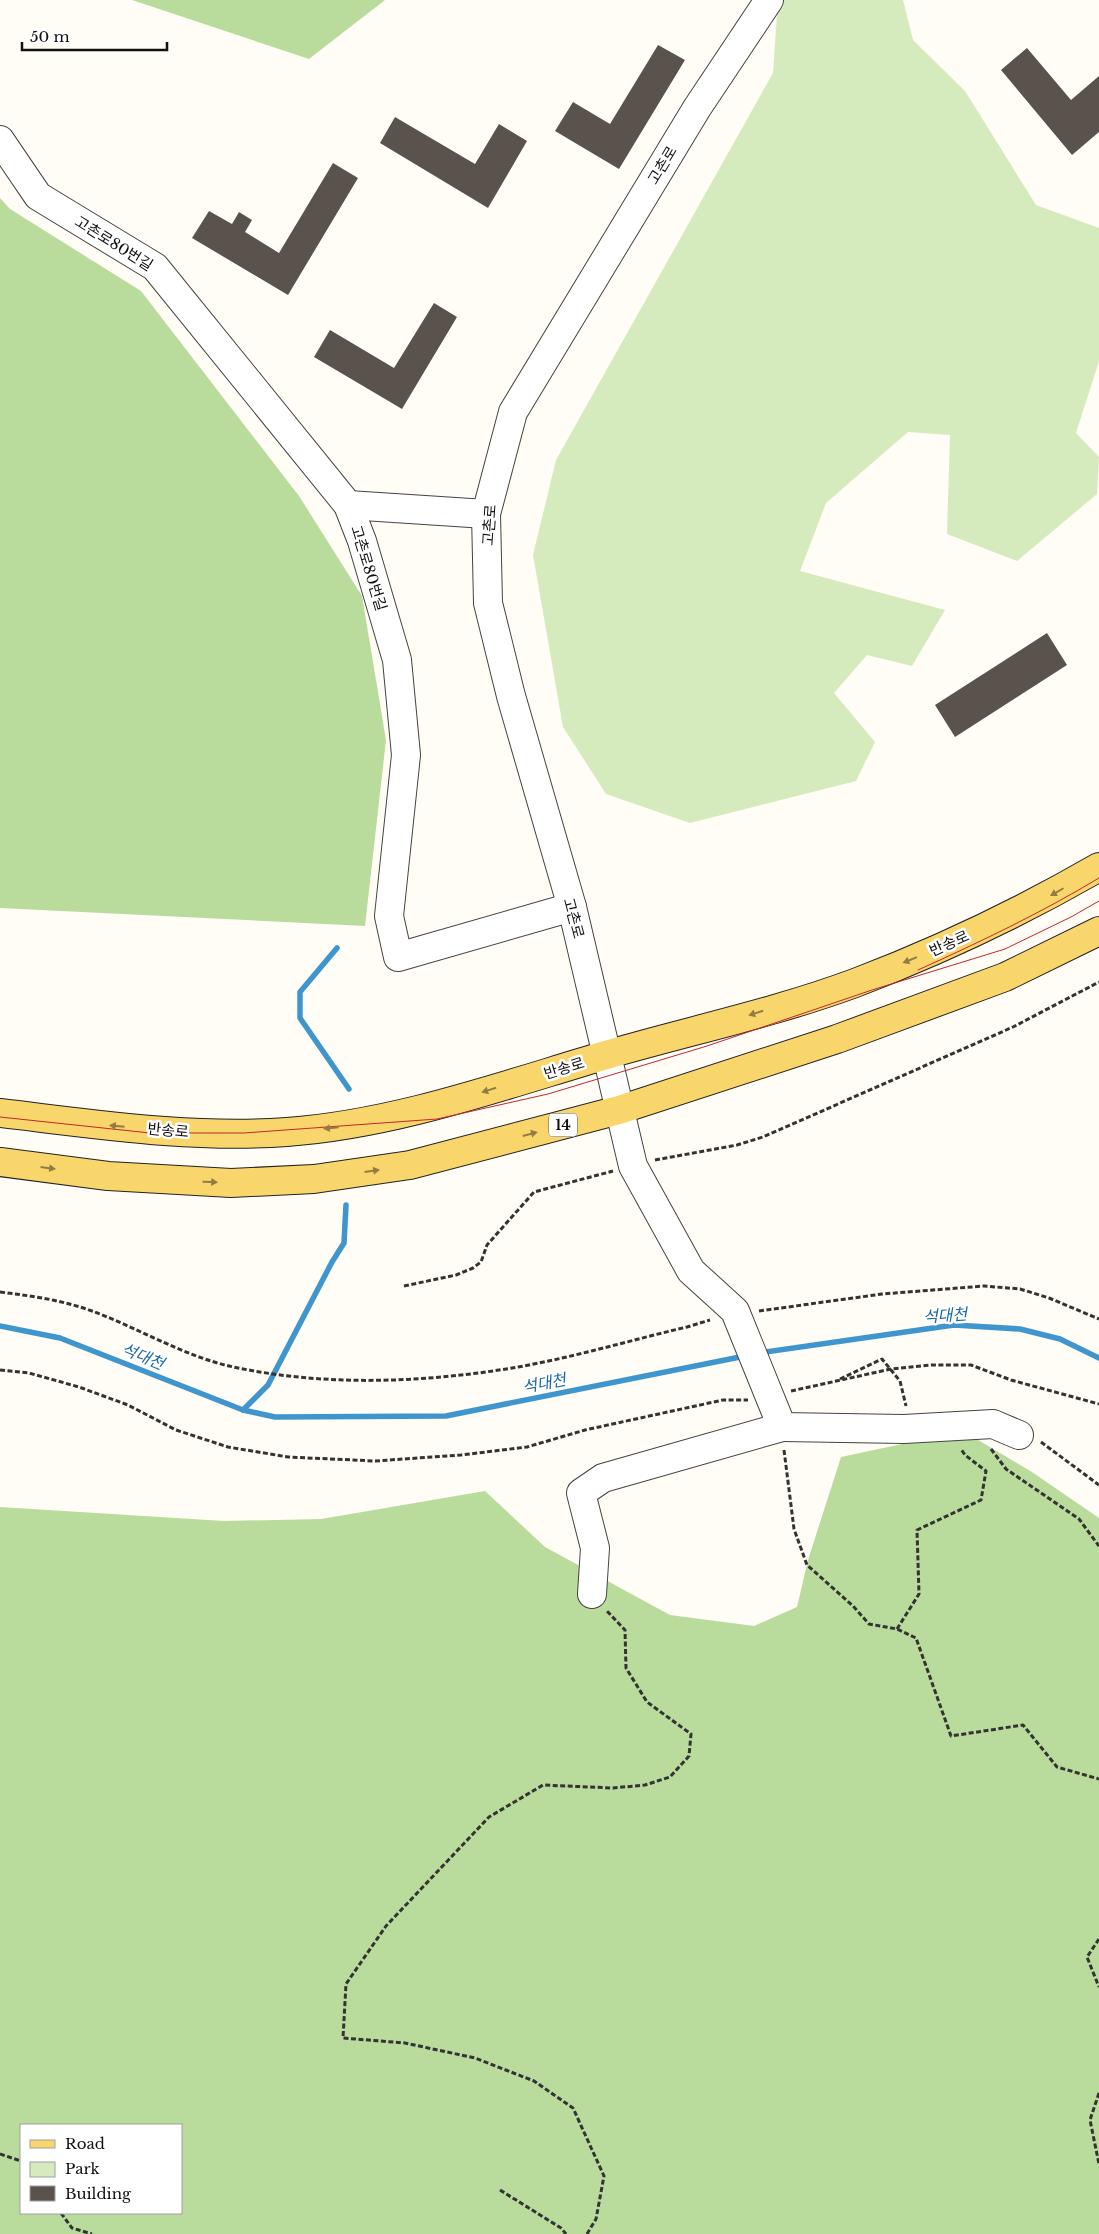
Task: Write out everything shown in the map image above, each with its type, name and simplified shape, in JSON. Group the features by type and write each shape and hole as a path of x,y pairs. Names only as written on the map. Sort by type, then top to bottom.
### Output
{"main road":[{"name":"반송로","path":"0,1113 222,1135 287,1132 344,1126 462,1098 608,1054 707,1029 853,984 936,949 1043,900 1099,867"},
{"name":"14","path":"0,1162 108,1176 231,1183 314,1179 410,1165 619,1110 837,1039 1005,977 1099,931"}],"street":[{"name":"고촌로","path":"738,1317 691,1271 633,1166 572,907 511,696 488,603 486,514 513,412 697,108 770,0"},
{"name":"고촌로80번길","path":"0,140 38,196 155,267 348,505 362,541 396,660 406,755 389,916 398,957 572,907"},
{"path":"348,505 486,514"},
{"path":"738,1317 764,1387 782,1428"},
{"path":"592,1594 595,1548 581,1493 602,1478 782,1428 904,1429 993,1424 1019,1435"}],"path":[{"path":"404,1286 456,1275 473,1268 481,1262 487,1245 534,1192 659,1158 737,1145 763,1137 1013,1027 1099,982"},
{"path":"0,1292 46,1298 92,1311 202,1357 227,1365 283,1375 391,1380 478,1373 520,1367 687,1327 773,1310 882,1294 984,1286 1020,1289 1049,1298 1099,1319"},
{"path":"0,1370 29,1373 79,1387 128,1405 176,1430 228,1447 288,1457 374,1461 461,1455 527,1447 585,1430 723,1400 741,1401 764,1387 931,1365 971,1365 1011,1380 1099,1404"},
{"path":"896,1629 918,1594 917,1530 981,1500 986,1471 965,1455 948,1426"},
{"path":"782,1428 794,1529 808,1565 870,1624 896,1629 916,1638 951,1736 1023,1725 1057,1767 1099,1779"},
{"path":"1019,1435 1042,1442 1099,1485"},
{"path":"587,2234 596,2219 604,2176 573,2108 534,2082 475,2058 405,2043 343,2038 346,1984 386,1926 489,1817 543,1785 613,1788 645,1786 670,1777 690,1756 690,1734 646,1702 626,1668 625,1630 592,1594"},
{"path":"1099,1939 1087,1957 1099,1987"},
{"path":"1099,2093 1090,2120 1099,2164"},
{"path":"0,2154 20,2161"},
{"path":"500,2190 561,2228 566,2234"},
{"path":"63,2214 72,2228 92,2234"}],"green space":[{"path":"132,0 385,0 309,59"},
{"path":"778,0 903,0 913,40 965,91 1036,205 1099,228 1099,361 1076,433 1099,457 1097,494 1017,561 947,534 950,435 908,432 826,503 800,571 945,610 912,666 867,655 834,693 875,742 856,781 690,823 606,794 563,727 533,555 556,460 773,73"},
{"path":"0,198 10,209 141,291 299,496 362,596 386,740 365,926 0,908"},
{"path":"963,1431 1032,1472 1099,1518 1099,2234 0,2234 0,1507 224,1521 321,1519 485,1491 545,1547 670,1615 754,1626 797,1607 808,1560 841,1457"}],"building":[{"path":"658,45 685,60 619,169 555,131 573,102 610,124"},
{"path":"1027,48 1071,100 1099,76 1099,132 1072,155 1001,70"},
{"path":"395,117 475,164 499,124 527,141 488,208 380,143"},
{"path":"333,163 358,178 288,295 192,238 209,211 232,224 239,212 252,220 245,232 279,253"},
{"path":"434,303 457,317 402,409 314,357 330,330 394,368"},
{"path":"1047,633 1067,665 955,737 935,705"}],"waterway":[{"path":"337,948 300,992 300,1018 349,1089"},
{"path":"243,1410 268,1385 332,1262 344,1243 346,1205"},
{"name":"석대천","path":"759,1353 954,1325 1020,1329 1060,1339 1099,1358"},
{"name":"석대천","path":"0,1326 60,1338 243,1410 275,1417 446,1416 745,1356"}],"tram line":[{"path":"918,970 1010,927 1099,878"},
{"path":"0,1117 150,1133 244,1133 437,1119 548,1094 707,1046 875,989 1005,949 1071,917 1099,901"}]}
